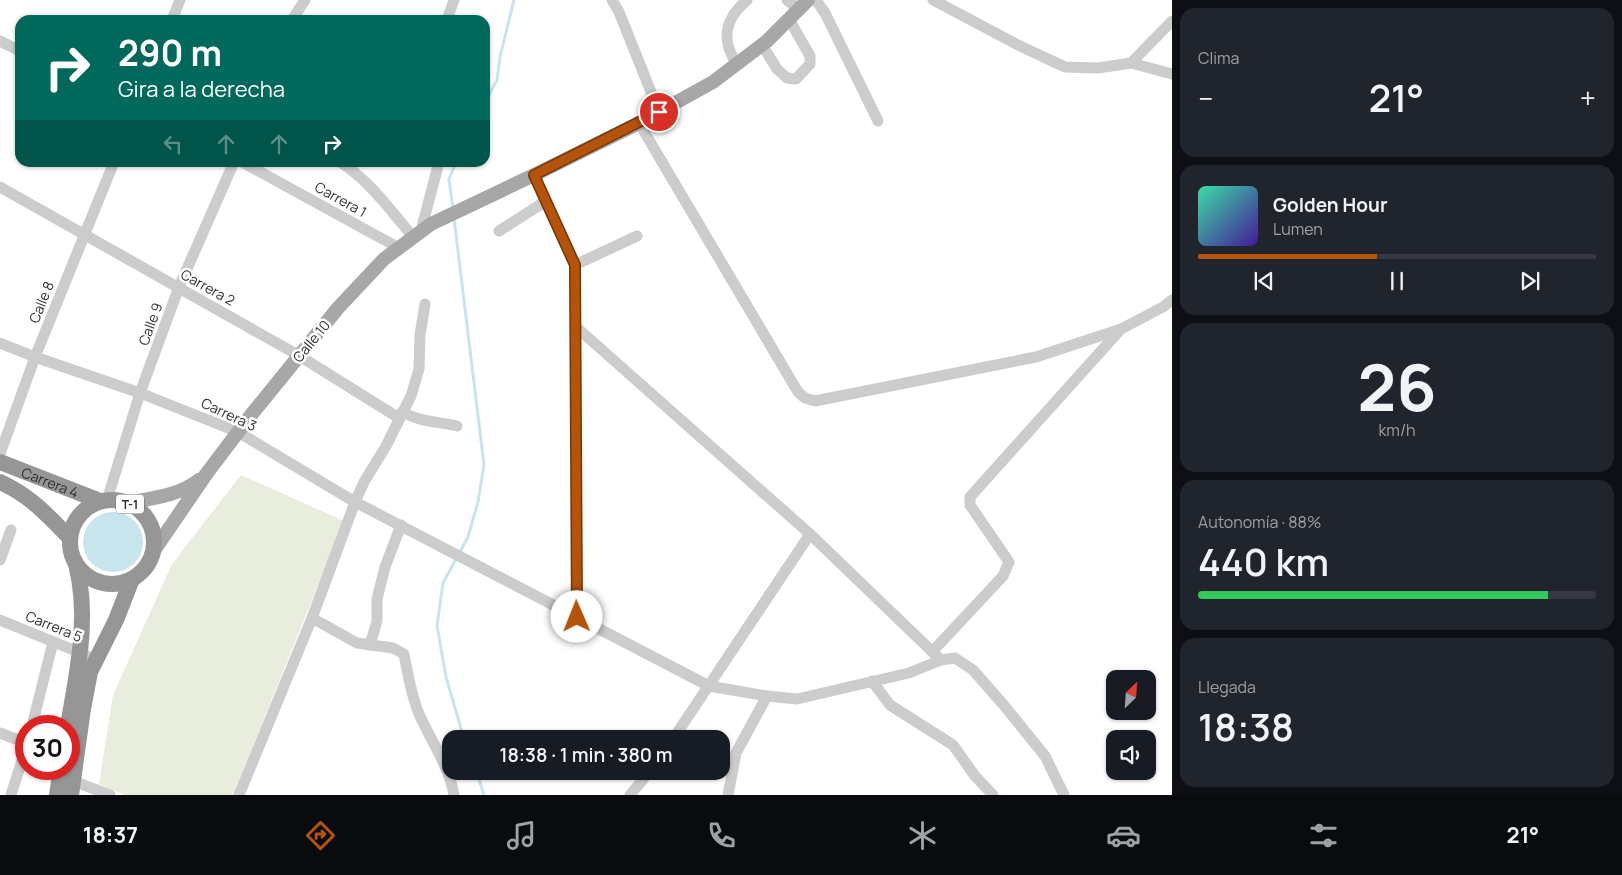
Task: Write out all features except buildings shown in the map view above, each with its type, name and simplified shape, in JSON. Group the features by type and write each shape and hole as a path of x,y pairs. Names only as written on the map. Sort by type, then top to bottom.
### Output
{"highway":[{"name":"Carrera 4","path":"0,462 103,501"},
{"name":"Carrera 4","path":"0,482 30,498 70,538"},
{"name":"T-1","path":"70,538 73,526 79,515 88,507 103,501 128,503 138,509 149,523 154,540 153,552"},
{"path":"70,538 71,551 80,582 83,603 80,653 70,715"},
{"path":"75,562 83,572 94,580 120,583 132,579 145,567 153,552"},
{"path":"80,722 90,672 116,620 132,579"},
{"path":"58,795 60,780"}],"main road":[{"name":"Calle 10","path":"153,552 207,473 298,355 361,282 384,259 421,231 639,123 713,82 762,45 803,4"},
{"name":"Calle 10","path":"128,503 162,497 182,491 207,473"}],"street":[{"path":"174,15 180,0"},
{"path":"295,15 305,0"},
{"path":"612,0 619,12 659,112"},
{"path":"737,64 731,55 727,42 727,28 732,16 747,0"},
{"path":"787,0 803,4"},
{"path":"816,0 825,13 878,121"},
{"path":"933,0 1065,67 1098,68 1131,64 1172,74"},
{"path":"448,15 452,1"},
{"path":"762,45 777,69 787,78 796,78 805,72 810,64 810,56 789,19"},
{"path":"1131,64 1172,20"},
{"path":"0,41 15,48"},
{"path":"639,123 798,392 805,398 815,401 1036,357 1121,329 1163,307 1172,300"},
{"name":"Calle 8","path":"0,454 36,357 112,167"},
{"name":"Calle 9","path":"103,501 179,287 232,167"},
{"name":"Carrera 1","path":"251,167 399,248"},
{"path":"351,167 380,198 421,231 438,167"},
{"path":"534,175 575,265 577,617"},
{"name":"Carrera 2","path":"0,187 179,287 401,415 432,423 457,426"},
{"path":"499,231 546,201"},
{"path":"575,265 637,236"},
{"path":"239,795 312,618 355,502 411,396 419,369 420,335 425,304"},
{"path":"575,326 810,534 932,652 942,660 956,658 972,670 1002,703 1045,756 1064,795"},
{"path":"932,652 1003,576 1009,562 970,506 970,497 1121,329"},
{"name":"Carrera 3","path":"0,343 140,393 238,432 355,502 709,686 797,699 909,673 942,660"},
{"path":"370,645 377,621 377,599 385,567 401,525"},
{"path":"0,560 12,530"},
{"path":"679,730 810,534"},
{"path":"312,618 357,643 393,648 404,654 410,688 419,714 445,766 454,795"},
{"name":"Carrera 5","path":"0,620 80,653 97,658"},
{"path":"35,715 53,642"},
{"path":"872,681 890,705 953,745 975,776 993,795"},
{"path":"728,795 736,753 767,696"},
{"path":"0,734 15,739"},
{"path":"11,795 16,780"},
{"path":"630,795 642,780"},
{"path":"72,788 110,795"}],"green space":[{"path":"241,475 344,521 233,795 124,795 99,784 113,695 172,564"}],"water":[{"path":"113,512 129,517 134,521 138,526 143,542 138,558 134,563 129,567 113,572 97,567 92,563 88,558 83,542 88,526 92,521 97,517"}],"waterway":[{"path":"490,93 497,80 500,57 514,0"},
{"path":"453,210 449,179 454,167"},
{"path":"454,218 484,465 478,502 468,537 443,583 437,626 446,677 461,730"},
{"path":"479,780 484,795"}],"route":[{"path":"577,617 575,265 534,175 659,112"}]}
